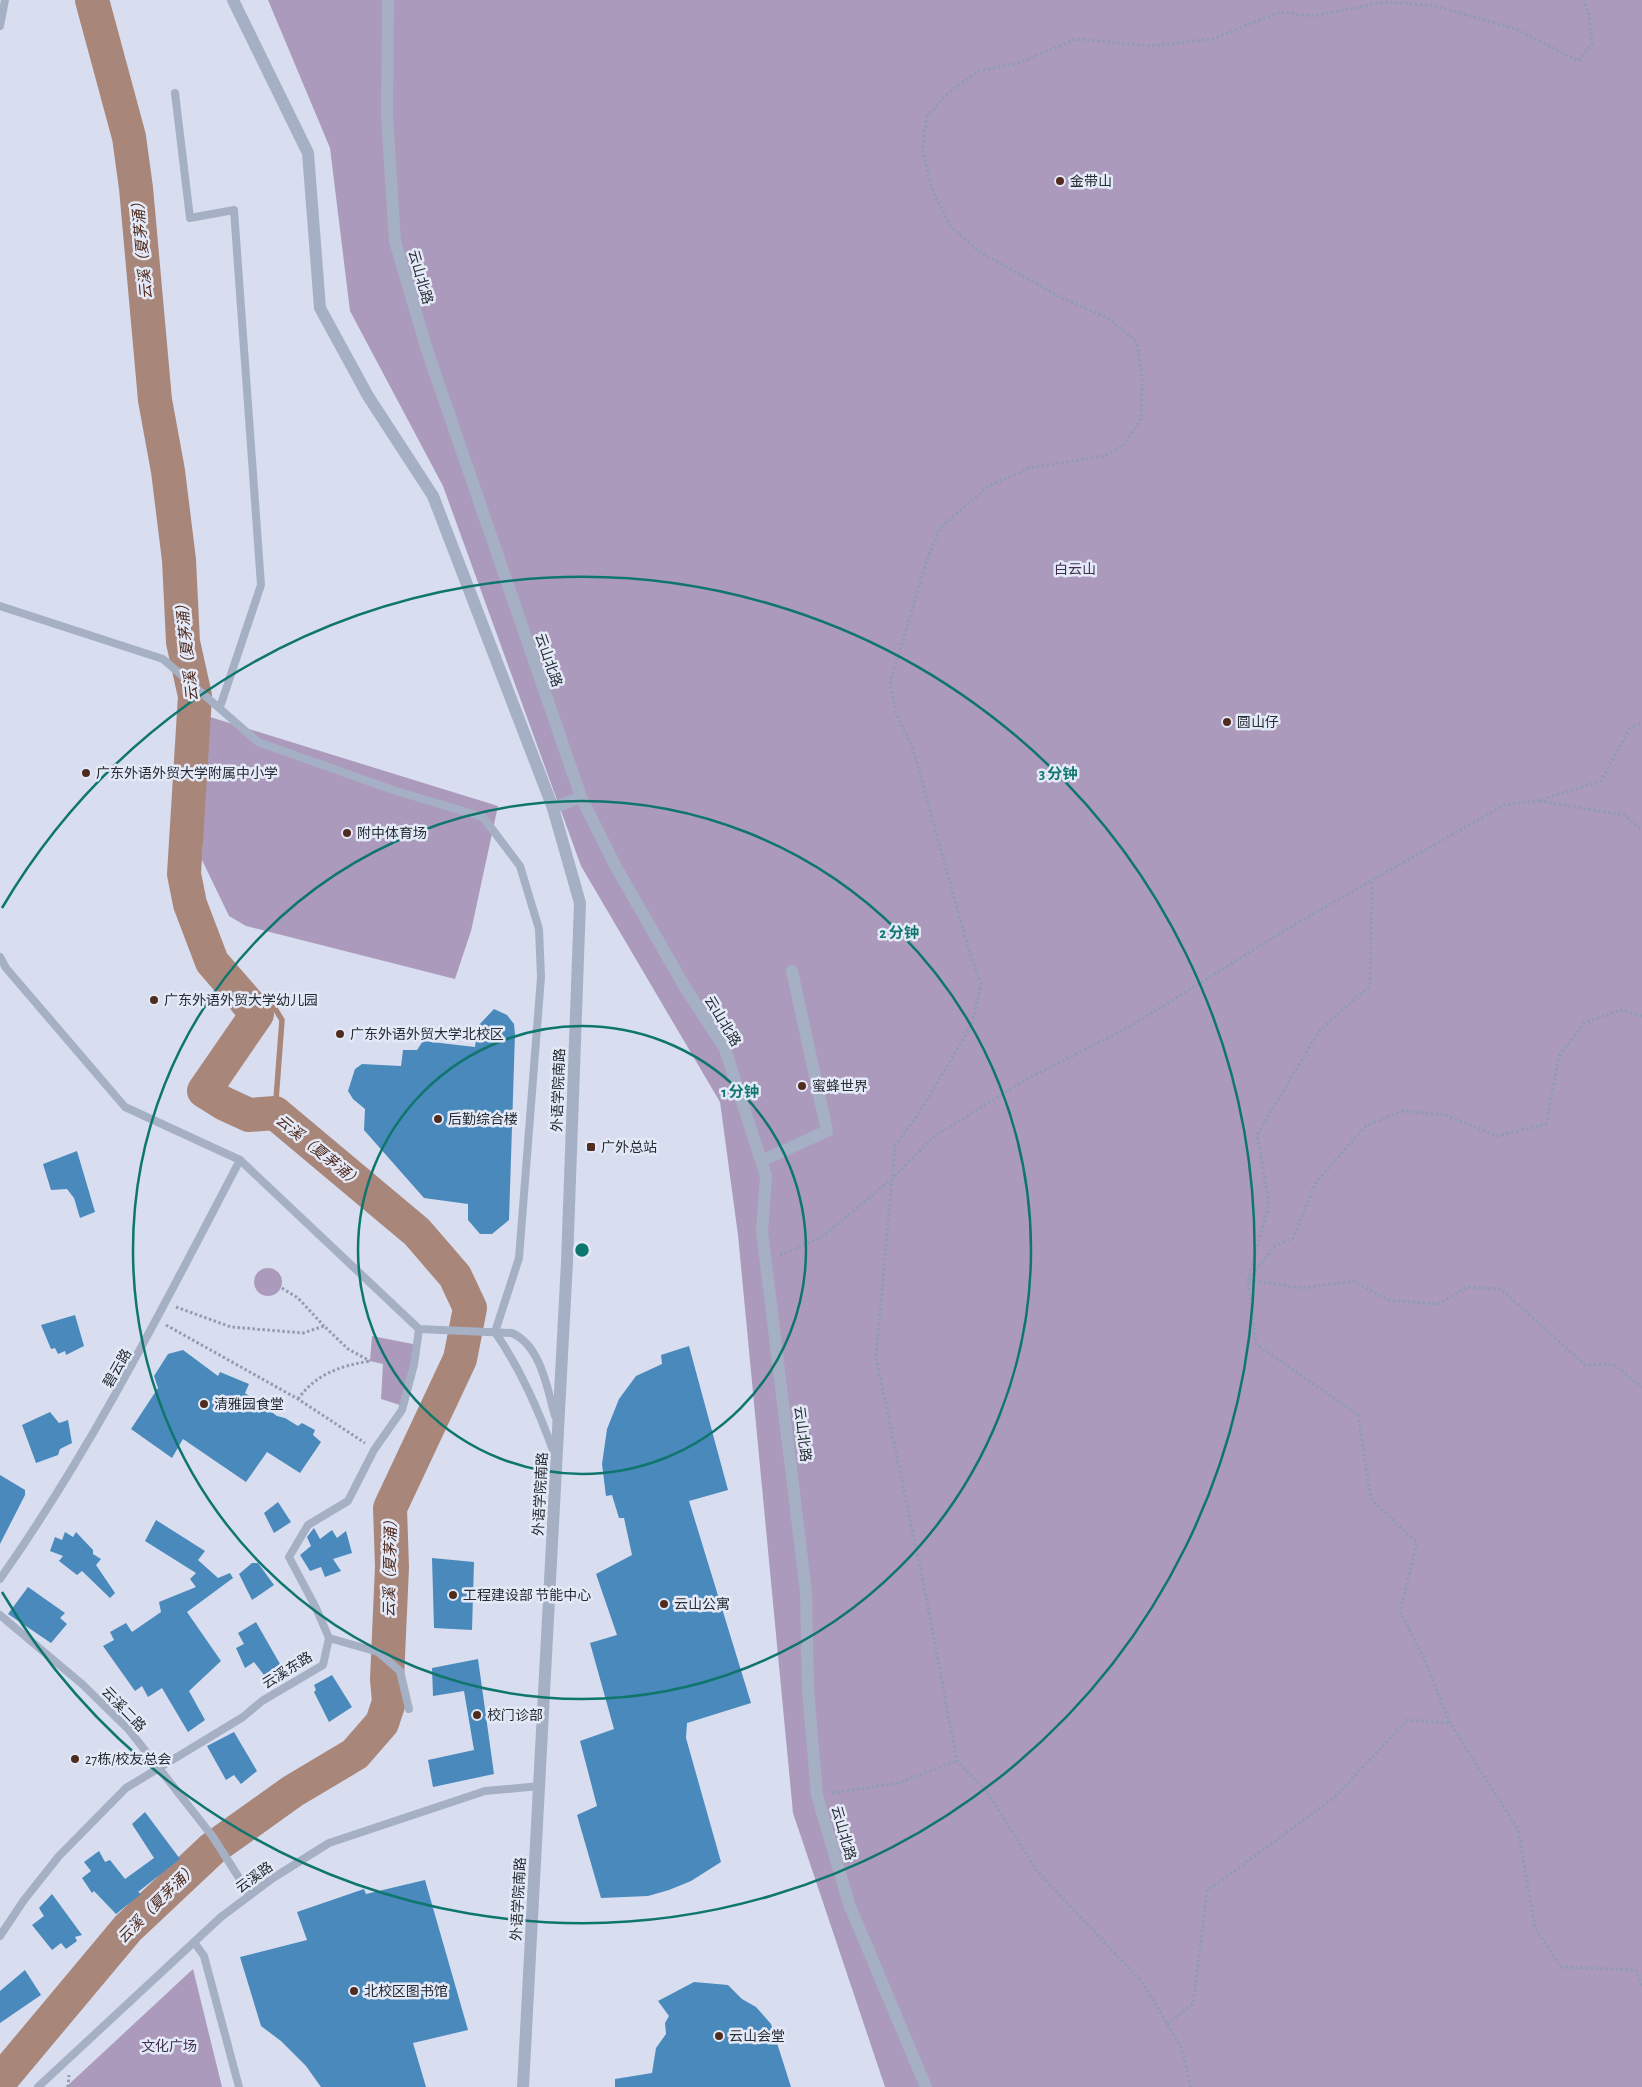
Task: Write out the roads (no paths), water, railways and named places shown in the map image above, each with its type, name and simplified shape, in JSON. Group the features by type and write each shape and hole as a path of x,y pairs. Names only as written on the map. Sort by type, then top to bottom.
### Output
{"street":[{"name":"外语学院南路","path":"233,0 308,153 320,308 368,396 433,496 553,808 580,903 567,1262 523,2087"},
{"name":"云山北路","path":"388,0 387,115 395,241 430,360 581,798 621,875 686,989 725,1049 766,1176 762,1231 806,1592 808,1690 817,1795 849,1904 926,2087"},
{"path":"553,808 581,798"},
{"path":"761,1161 827,1132 792,971"}],"lane":[{"path":"0,26 2,24 5,0"},
{"path":"175,93 190,218 234,210 235,220 261,585 220,708"},
{"path":"0,606 163,659 258,742 393,790 483,817 520,866 539,929 541,977 519,1258 495,1332"},
{"path":"0,957 6,968 126,1107 240,1160 419,1328 512,1333 524,1338 535,1354 558,1426"},
{"name":"碧云路","path":"0,1579 45,1516 136,1360 240,1160"},
{"path":"409,1709 400,1671 378,1652 329,1638 316,1608 289,1557 308,1525 348,1501 374,1450 402,1410 414,1364 419,1328"},
{"path":"495,1332 516,1362 535,1401 557,1459"},
{"name":"云溪二路","path":"0,1615 82,1684 129,1730 213,1836 250,1895"},
{"name":"云溪东路","path":"0,1936 24,1900 59,1856 126,1788 243,1717 262,1701 323,1665 329,1638"},
{"name":"云溪路","path":"38,2087 221,1917 273,1878 329,1843 485,1791 540,1786"},
{"path":"194,1942 204,1956 239,2087"}],"waterway":[{"name":"云溪（夏茅涌）","path":"0,2081 128,1928 213,1848 293,1791 355,1754 382,1723 389,1702 387,1679 392,1567 390,1508 460,1359 470,1308 455,1276 417,1232 275,1113 249,1115 223,1103 204,1091 257,1014 212,962 190,904 184,874 195,696 183,642 179,560 168,471 155,400 136,188 129,137 92,0"},
{"path":"257,1014 271,1002 282,1020 275,1113"}],"place":[{"name":"金带山","path":"1060,181"},
{"name":"圆山仔","path":"1227,722"},
{"name":"广东外语外贸大学附属中小学","path":"86,773"},
{"name":"附中体育场","path":"347,833"},
{"name":"广东外语外贸大学幼儿园","path":"154,1000"},
{"name":"广东外语外贸大学北校区","path":"340,1034"},
{"name":"蜜蜂世界","path":"802,1086"},
{"name":"后勤综合楼","path":"438,1119"},
{"name":"广外总站","path":"591,1147"},
{"name":"清雅园食堂","path":"204,1404"},
{"name":"工程建设部 节能中心","path":"453,1595"},
{"name":"云山公寓","path":"664,1604"},
{"name":"校门诊部","path":"477,1715"},
{"name":"27栋/校友总会","path":"75,1759"},
{"name":"北校区图书馆","path":"354,1991"},
{"name":"云山会堂","path":"719,2036"}],"park label":[{"name":"白云山","path":"1075,569"},
{"name":"文化广场","path":"169,2046"}]}
